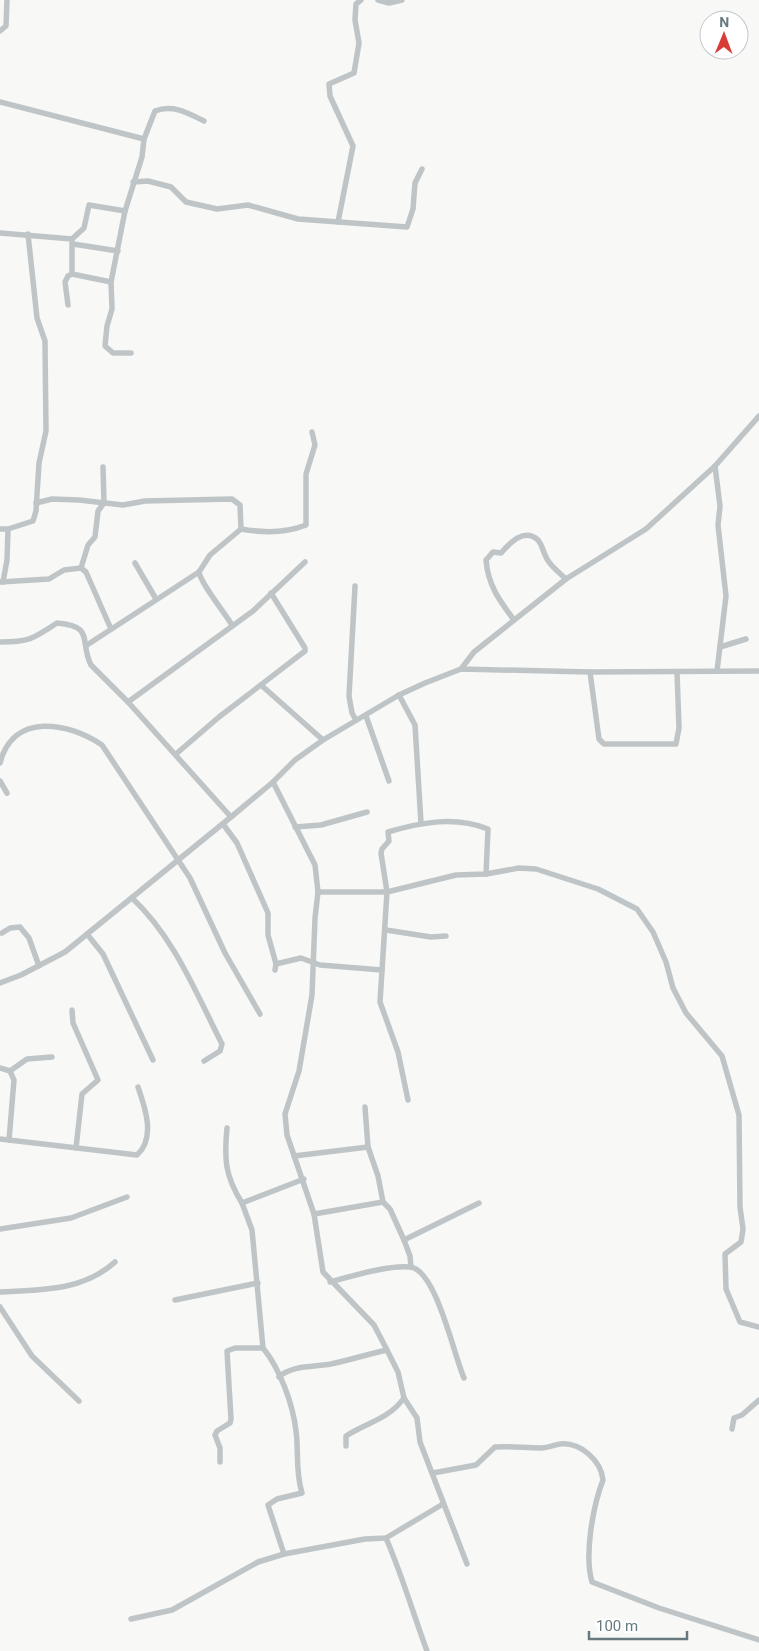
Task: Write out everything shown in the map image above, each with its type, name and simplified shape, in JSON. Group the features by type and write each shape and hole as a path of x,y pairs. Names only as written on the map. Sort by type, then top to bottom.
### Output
{"street":[{"path":"0,31 6,26 7,0"},
{"path":"338,222 353,146 346,136 339,112 330,96 329,84 354,72 360,43 355,20 356,4 360,0"},
{"path":"378,0 389,4 402,0"},
{"path":"0,102 144,139"},
{"path":"132,353 113,352 105,346 107,326 112,309 111,282 125,211 142,156 144,139 155,111 166,107 184,112 204,121"},
{"path":"133,182 148,181 171,187 186,202 217,209 248,205 298,219 407,227 413,209 415,184 422,170"},
{"path":"72,274 72,242 84,228 89,206 125,211"},
{"path":"0,233 28,234 118,251"},
{"path":"0,530 33,521 39,463 46,431 46,341 37,318 28,234"},
{"path":"68,305 65,282 68,276 72,274 111,282"},
{"path":"461,669 474,652 566,579 646,529 715,466 759,417"},
{"path":"87,645 199,572 210,555 241,530 273,532 296,529 306,525 306,474 315,445 312,432"},
{"path":"715,466 720,506 718,525 726,596 717,671"},
{"path":"81,568 88,545 95,537 98,511 104,502 103,467"},
{"path":"36,503 52,500 104,502 123,505 145,501 232,499 240,505 241,530"},
{"path":"8,529 7,560 1,582 49,579 64,570 81,568 86,572 111,629"},
{"path":"514,620 497,598 487,576 486,560 493,552 501,553 513,540 531,536 538,541 549,562 566,579"},
{"path":"128,702 252,611 305,562"},
{"path":"135,563 156,599"},
{"path":"199,572 204,586 213,595 232,624"},
{"path":"354,586 350,696 352,713 356,720"},
{"path":"176,754 306,650 271,592"},
{"path":"0,642 20,643 32,639 57,623 78,627 84,633 87,645 87,658 91,665 176,754 231,817"},
{"path":"720,646 746,639"},
{"path":"0,983 65,952 223,824 273,782 295,760 323,740 399,695 461,669 590,672 759,671"},
{"path":"590,672 598,739 604,744 676,744 679,728 677,672"},
{"path":"261,685 323,740"},
{"path":"399,695 415,725 421,824"},
{"path":"366,716 389,781"},
{"path":"0,763 5,747 12,738 18,732 37,726 70,730 89,736 102,745 177,862 197,889 224,953 260,1014"},
{"path":"0,781 7,793"},
{"path":"273,782 286,804 295,827 315,865 318,892 312,962 312,995 299,1071 285,1114 287,1134 304,1179 314,1214 323,1272 330,1282 374,1325 398,1372 404,1398 417,1418 420,1442 467,1564"},
{"path":"295,827 321,825 367,812"},
{"path":"408,1100 398,1052 380,1002 387,892 381,853 382,848 389,841 388,832 421,824 454,820 472,823 488,829 486,874"},
{"path":"223,824 237,843 268,912 268,936 276,967 301,958 320,965 382,970"},
{"path":"318,892 387,892 456,875 486,874 519,868 536,869 571,878 598,889 637,909 653,932 666,962 673,988 686,1014 722,1056 739,1115 740,1207 743,1236 741,1242 725,1254 726,1289 740,1322 759,1327"},
{"path":"132,898 149,914 170,943 222,1044 220,1051 204,1061"},
{"path":"2,933 10,928 20,927 29,938 39,966"},
{"path":"386,930 431,937 446,936"},
{"path":"87,934 103,954 152,1060"},
{"path":"72,1010 73,1023 98,1080 82,1094 76,1148"},
{"path":"10,1071 27,1059 52,1057"},
{"path":"0,1068 10,1071 14,1080 10,1140"},
{"path":"0,1139 130,1156 138,1155 142,1151 146,1135 147,1116 138,1087"},
{"path":"364,1107 368,1147 378,1176 383,1202 404,1240 410,1256 411,1267"},
{"path":"227,1128 227,1173 230,1184 242,1203 252,1230 263,1348 270,1356 286,1391 297,1432 296,1460 302,1492 277,1499 268,1505 284,1554"},
{"path":"294,1156 368,1147"},
{"path":"242,1203 304,1179"},
{"path":"0,1229 72,1218 127,1197"},
{"path":"314,1214 383,1202"},
{"path":"404,1240 479,1203"},
{"path":"0,1292 65,1287 101,1275 115,1262"},
{"path":"330,1282 368,1273 411,1267 418,1270 434,1289 455,1359 464,1378"},
{"path":"175,1300 258,1283"},
{"path":"0,1307 32,1356 79,1401"},
{"path":"220,1462 220,1448 215,1435 217,1430 230,1424 231,1419 226,1351 235,1348 263,1348"},
{"path":"279,1377 283,1373 295,1369 331,1364 387,1350"},
{"path":"346,1446 346,1436 381,1419 397,1408 404,1398"},
{"path":"732,1429 734,1418 742,1415 759,1400"},
{"path":"433,1473 476,1466 495,1447 545,1448 561,1444 573,1444 583,1449 594,1460 603,1480 595,1503 590,1547 589,1574 592,1582 659,1608 759,1640"},
{"path":"131,1619 172,1610 258,1562 284,1554 365,1539 386,1538 443,1504"},
{"path":"386,1538 403,1578 416,1626 427,1651"}]}
